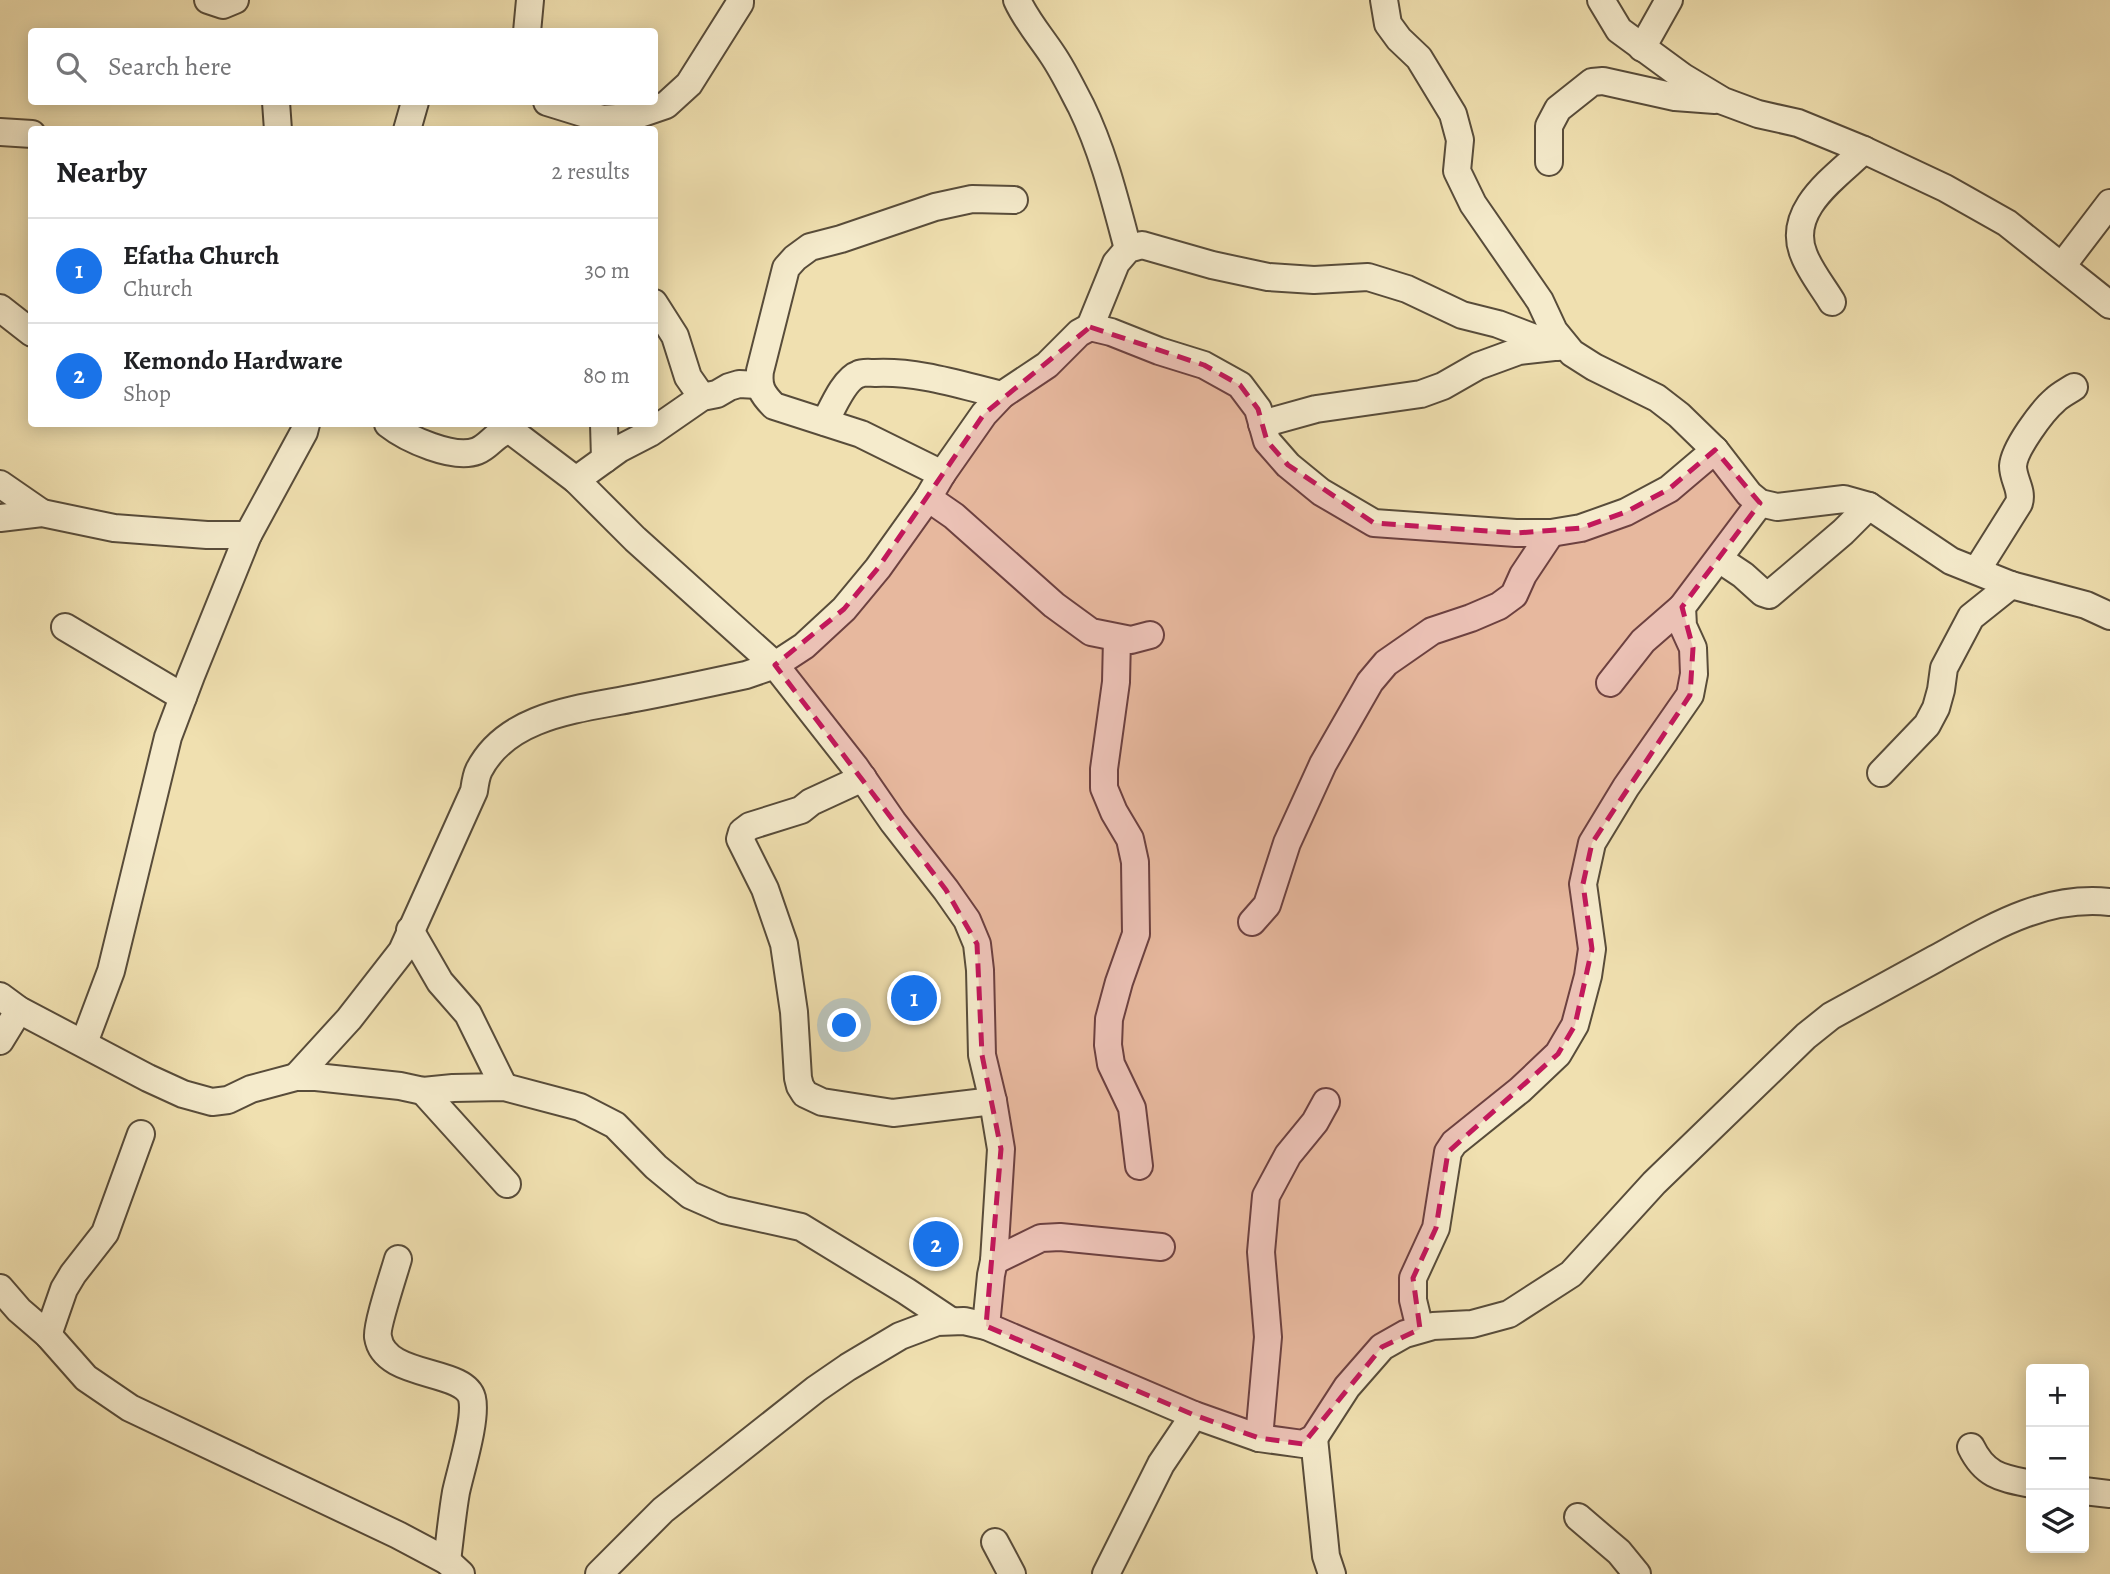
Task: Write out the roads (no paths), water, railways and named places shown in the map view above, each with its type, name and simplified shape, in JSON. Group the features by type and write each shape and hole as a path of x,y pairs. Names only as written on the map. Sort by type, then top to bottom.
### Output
{"street":[{"path":"208,0 223,5 235,0"},
{"path":"527,28 530,0"},
{"path":"556,105 601,119 631,117 666,105 689,84 740,0"},
{"path":"1017,0 1026,18 1054,57 1081,107 1115,197 1128,248"},
{"path":"1384,0 1388,24 1419,58 1453,114 1460,140 1457,171 1473,204 1540,301 1562,347"},
{"path":"1601,0 1619,30 1683,77 1723,101 1758,114 1798,123 1945,188 2007,223 2110,305"},
{"path":"1642,48 1668,0"},
{"path":"1549,162 1549,126 1558,109 1592,82 1603,81 1675,97 1723,101"},
{"path":"276,105 278,126"},
{"path":"408,126 414,105"},
{"path":"551,105 559,110 563,126"},
{"path":"0,132 28,134"},
{"path":"1832,302 1804,256 1798,233 1801,220 1815,197 1864,150"},
{"path":"942,474 861,433 774,406 764,396 758,385 760,371 786,268 810,247 946,204 972,200 1014,200"},
{"path":"2062,266 2110,203"},
{"path":"296,1077 349,1019 402,951 474,791 478,771 508,736 526,725 567,711 746,675 775,665 804,646 844,609 878,568 984,414 1002,396 1047,365 1079,333 1090,327 1115,263 1128,248 1142,245 1212,265 1268,277 1314,281 1368,276 1406,289 1462,315 1498,324 1562,347 1594,367 1657,398 1679,415 1715,450 1749,494 1760,503 1776,507 1844,499 1868,506 1951,561 2011,585 2086,604 2110,616"},
{"path":"0,309 28,330"},
{"path":"658,309 675,336 688,377 702,397"},
{"path":"1090,327 1204,365 1240,385 1258,409 1267,441 1288,464 1321,492 1374,523 1516,533 1551,533 1581,528 1626,512 1669,489 1715,450"},
{"path":"658,347 683,363"},
{"path":"1262,424 1316,409 1421,394 1443,386 1478,366 1519,351 1562,347"},
{"path":"825,422 846,385 859,374 913,374 1002,396"},
{"path":"576,480 619,449 650,433 702,397 717,394 739,384 758,385"},
{"path":"1978,570 2022,494 2013,471 2017,452 2055,400 2074,387"},
{"path":"84,1043 111,971 168,737 248,536 305,427"},
{"path":"392,427 406,437 456,453 474,452 483,448 501,432 510,430 576,480 635,539 775,665 863,778 892,822 967,920 977,944 982,1055 1001,1149 994,1261 990,1275 986,1326"},
{"path":"604,427 605,459"},
{"path":"0,484 42,513"},
{"path":"928,499 954,516 1054,605 1091,632 1130,640 1150,635"},
{"path":"1610,683 1643,641 1682,607 1760,503"},
{"path":"1719,559 1769,595 1843,532 1868,506"},
{"path":"0,518 42,513 114,528 248,536"},
{"path":"1252,922 1267,905 1287,842 1323,764 1370,682 1386,663 1432,631 1499,606 1514,595 1523,575 1551,533"},
{"path":"1881,773 1927,725 1936,708 1944,668 1971,617 2011,585"},
{"path":"1420,1329 1413,1300 1413,1278 1436,1228 1448,1152 1454,1143 1520,1090 1558,1054 1575,1025 1592,949 1583,884 1592,843 1626,787 1690,695 1694,674 1693,648 1684,626 1682,607"},
{"path":"65,627 183,697"},
{"path":"1117,638 1116,682 1104,769 1104,788 1114,812 1130,838 1135,862 1136,934 1109,1019 1108,1045 1111,1064 1132,1108 1139,1166"},
{"path":"863,778 811,802 801,810 750,826 742,832 740,839 765,889 784,944 794,1012 800,1086 805,1094 822,1102 893,1113 993,1101"},
{"path":"599,1574 663,1510 816,1389 900,1336 937,1322 964,1321 986,1326 1194,1415 1259,1438 1303,1444 1314,1438 1347,1387 1382,1347 1420,1329 1472,1324 1509,1314 1571,1274 1654,1183 1806,1036 1831,1016 2005,921 2038,908 2071,903 2110,902"},
{"path":"410,930 440,982 468,1014 504,1087"},
{"path":"1,1039 10,1003 148,1078 183,1094 212,1102 228,1100 251,1089 296,1077 346,1080 423,1091 504,1087 580,1107 615,1125 656,1167 690,1195 724,1210 801,1227 951,1321"},
{"path":"423,1091 507,1184"},
{"path":"1259,1438 1268,1337 1261,1252 1266,1196 1288,1155 1315,1122 1326,1102"},
{"path":"48,1335 64,1289 105,1233 141,1134"},
{"path":"994,1261 1041,1238 1051,1237 1161,1247"},
{"path":"0,1289 48,1335 86,1378 130,1408 398,1535 454,1568 456,1494 473,1413 471,1395 461,1384 403,1365 382,1349 377,1335 398,1259"},
{"path":"1106,1574 1161,1464 1194,1415"},
{"path":"1314,1438 1326,1556 1332,1574"},
{"path":"1970,1447 1976,1459 2000,1478 2026,1483"},
{"path":"2089,1492 2110,1494"},
{"path":"1578,1517 1615,1563 1637,1574"},
{"path":"995,1542 1012,1574"}],"place":[{"name":"Efatha Church","path":"914,998"},
{"name":"Kemondo Hardware","path":"936,1244"}]}
